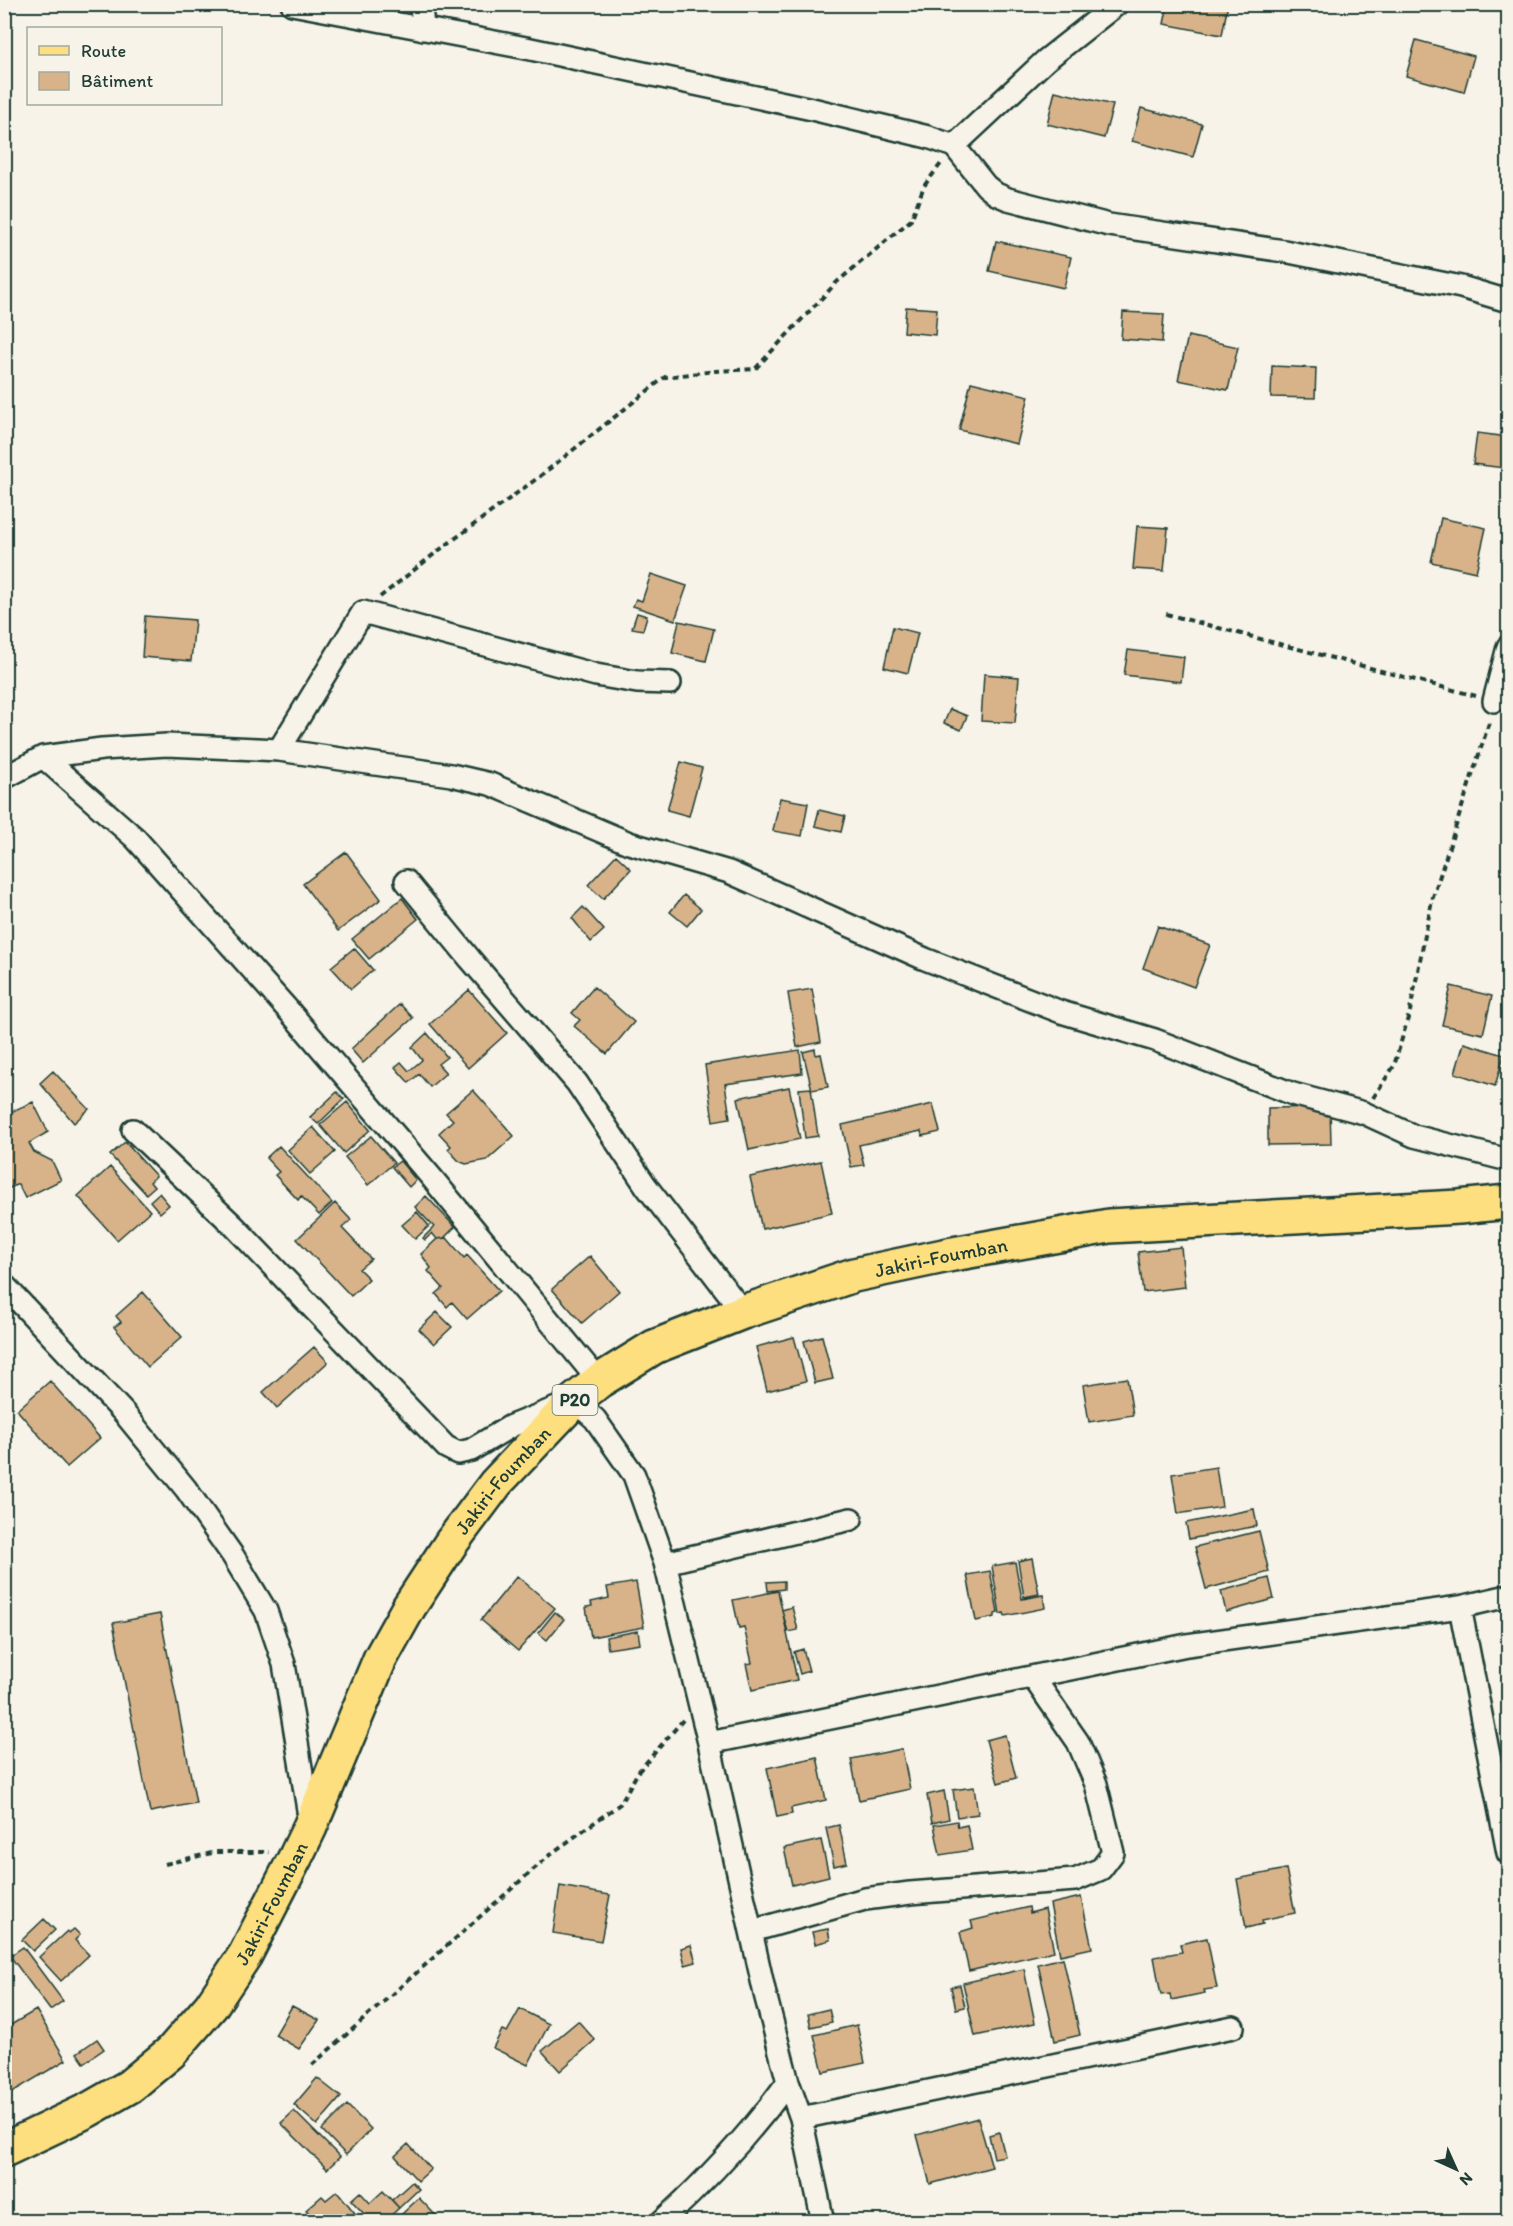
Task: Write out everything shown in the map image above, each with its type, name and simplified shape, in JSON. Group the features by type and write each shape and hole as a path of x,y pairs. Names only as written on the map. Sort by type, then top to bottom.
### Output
{"main road":[{"name":"Jakiri-Foumban","path":"4,2150 88,2110 130,2086 171,2052 211,2006 245,1955 303,1841 380,1659 409,1607 451,1543 496,1483 574,1401 599,1381 654,1347 743,1312 854,1275 953,1254 1109,1226 1459,1207 1509,1202"}],"street":[{"path":"292,4 526,48 812,109 954,146 986,186 996,194 1008,199 1109,225 1284,251 1461,287 1509,301"},
{"path":"421,4 423,29"},
{"path":"954,146 1046,60 1117,4"},
{"path":"279,750 363,612 596,675 637,682 670,683"},
{"path":"1494,701 1509,647"},
{"path":"4,778 43,757 102,749 167,745 279,750 490,784 629,843 729,872 925,959 1061,1012 1155,1040 1293,1095 1364,1113 1414,1136 1509,1160"},
{"path":"43,757 135,838 290,1012 432,1178 599,1381"},
{"path":"406,881 577,1083 646,1186 743,1312"},
{"path":"134,1130 234,1226 446,1447 458,1453 471,1450 511,1426 574,1401 595,1419 634,1475 665,1563 788,2082 801,2118 824,2222"},
{"path":"4,1285 124,1413 186,1490 233,1556 266,1611 284,1664 303,1841"},
{"path":"665,1563 851,1519"},
{"path":"709,1743 1187,1645 1460,1607 1509,1596"},
{"path":"1460,1607 1509,1853"},
{"path":"752,1931 865,1899 910,1893 1076,1880 1101,1869 1113,1853 1096,1784 1078,1742 1033,1677"},
{"path":"801,2118 1233,2027"},
{"path":"660,2222 734,2150 788,2082"}],"path":[{"path":"363,612 438,551 539,477 665,377 715,370 755,369 837,282 910,220 924,186 954,146"},
{"path":"1167,614 1494,701 1491,718 1432,900 1410,1011 1394,1066 1364,1113"},
{"path":"312,2065 552,1853 620,1804 638,1772 699,1702"},
{"path":"165,1864 216,1852 264,1851 303,1841"}],"building":[{"path":"1168,4 1228,4 1222,35 1164,24"},
{"path":"1416,40 1474,56 1464,92 1406,76"},
{"path":"1055,91 1113,105 1104,138 1047,124"},
{"path":"1141,108 1202,124 1193,157 1132,141"},
{"path":"996,241 1071,257 1064,288 989,271"},
{"path":"906,307 937,309 935,335 904,332"},
{"path":"1123,312 1164,314 1162,342 1121,339"},
{"path":"1188,336 1238,347 1228,390 1178,380"},
{"path":"1272,366 1316,368 1315,398 1271,397"},
{"path":"971,382 1029,396 1017,444 959,430"},
{"path":"1477,433 1508,437 1504,468 1473,464"},
{"path":"1441,518 1486,528 1476,572 1431,562"},
{"path":"1137,526 1168,528 1164,571 1133,569"},
{"path":"651,574 687,586 675,620 633,606 636,599 642,601"},
{"path":"637,613 647,616 643,630 632,628"},
{"path":"145,616 195,620 191,661 142,657"},
{"path":"679,621 714,629 706,661 672,653"},
{"path":"893,627 918,633 908,673 884,667"},
{"path":"1128,650 1184,657 1181,682 1124,675"},
{"path":"984,674 1019,677 1015,723 981,721"},
{"path":"950,709 967,716 961,730 944,723"},
{"path":"681,762 702,768 689,816 667,810"},
{"path":"780,798 808,803 802,836 773,831"},
{"path":"819,810 845,816 841,832 815,826"},
{"path":"346,852 381,899 338,931 303,884"},
{"path":"616,855 631,869 603,899 588,885"},
{"path":"684,895 701,909 687,926 670,912"},
{"path":"402,898 418,919 369,959 352,939"},
{"path":"583,907 604,930 591,942 572,918"},
{"path":"1158,926 1210,945 1194,987 1143,968"},
{"path":"354,948 373,970 351,989 331,967"},
{"path":"1451,986 1492,996 1483,1034 1442,1025"},
{"path":"594,987 634,1022 607,1054 574,1026 580,1020 572,1013"},
{"path":"812,989 821,1042 797,1047 788,993"},
{"path":"469,990 507,1033 468,1068 430,1024"},
{"path":"400,1004 413,1018 363,1063 351,1049"},
{"path":"427,1033 447,1057 438,1064 446,1073 430,1087 419,1074 409,1083 395,1067 401,1062 409,1071 422,1060 412,1047"},
{"path":"1464,1043 1504,1055 1495,1086 1455,1073"},
{"path":"815,1049 816,1055 821,1054 828,1087 812,1090 803,1052"},
{"path":"800,1050 802,1073 725,1084 730,1118 713,1121 705,1065"},
{"path":"53,1071 89,1109 74,1123 40,1083"},
{"path":"789,1087 800,1139 749,1150 738,1098"},
{"path":"811,1088 818,1136 805,1138 799,1089"},
{"path":"473,1090 514,1136 487,1160 466,1164 459,1161 448,1149 451,1146 439,1133 453,1120 446,1113"},
{"path":"337,1092 344,1099 318,1124 310,1117"},
{"path":"33,1102 48,1132 29,1143 34,1152 52,1161 61,1180 25,1198 18,1184 10,1188 4,1186 4,1112 6,1114"},
{"path":"347,1102 370,1130 344,1153 320,1125"},
{"path":"933,1104 940,1132 922,1136 921,1131 859,1145 864,1165 851,1167 842,1125"},
{"path":"1330,1107 1331,1144 1268,1145 1268,1108"},
{"path":"313,1127 335,1152 310,1174 288,1150"},
{"path":"371,1136 394,1163 368,1185 345,1157"},
{"path":"125,1142 156,1176 150,1182 154,1187 146,1194 110,1155"},
{"path":"279,1146 332,1203 319,1215 301,1196 298,1200 275,1175 279,1172 266,1158"},
{"path":"400,1161 416,1180 409,1187 392,1167"},
{"path":"821,1161 832,1213 762,1229 750,1177"},
{"path":"110,1167 150,1211 117,1240 78,1196"},
{"path":"159,1193 169,1205 160,1213 150,1201"},
{"path":"426,1196 455,1227 444,1238 437,1239 432,1233 425,1240 423,1238 434,1227 415,1207"},
{"path":"335,1203 351,1220 342,1228 371,1259 359,1269 369,1279 351,1296 297,1239"},
{"path":"417,1212 429,1226 415,1239 402,1225"},
{"path":"447,1238 464,1258 467,1255 499,1291 467,1319 452,1302 447,1307 436,1294 443,1288 428,1271 431,1268 421,1254 437,1239"},
{"path":"1181,1247 1185,1287 1143,1292 1138,1252"},
{"path":"590,1256 619,1291 582,1323 552,1289"},
{"path":"143,1292 182,1337 148,1367 114,1327 121,1322 116,1316"},
{"path":"437,1312 452,1327 434,1344 419,1329"},
{"path":"822,1336 833,1379 815,1383 804,1341"},
{"path":"794,1337 806,1381 767,1391 756,1347"},
{"path":"314,1347 328,1362 277,1408 263,1392"},
{"path":"1127,1378 1133,1415 1089,1422 1083,1385"},
{"path":"50,1381 100,1438 67,1467 17,1410"},
{"path":"1216,1467 1222,1507 1178,1514 1172,1474"},
{"path":"1254,1509 1257,1526 1189,1539 1186,1523"},
{"path":"1259,1531 1269,1572 1206,1589 1195,1547"},
{"path":"1032,1558 1039,1594 1024,1597 1018,1561"},
{"path":"1015,1562 1022,1599 1043,1595 1045,1608 1005,1616 1004,1613 1000,1614 992,1566"},
{"path":"990,1571 998,1613 995,1617 976,1621 967,1575"},
{"path":"517,1576 555,1608 518,1651 481,1620"},
{"path":"1269,1578 1274,1599 1226,1612 1221,1591"},
{"path":"784,1581 784,1589 768,1591 767,1582"},
{"path":"636,1582 644,1627 591,1637 586,1607 592,1606 591,1602 609,1598 607,1587"},
{"path":"778,1591 797,1680 752,1690 746,1664 752,1663 744,1627 739,1628 733,1600"},
{"path":"792,1607 798,1630 788,1632 782,1610"},
{"path":"555,1612 564,1619 547,1640 538,1633"},
{"path":"160,1614 196,1803 150,1812 113,1623"},
{"path":"638,1631 640,1644 608,1649 606,1637"},
{"path":"803,1649 809,1671 800,1674 794,1652"},
{"path":"1005,1735 1016,1778 998,1783 986,1740"},
{"path":"902,1749 910,1789 859,1800 851,1759"},
{"path":"817,1757 826,1800 791,1808 792,1814 777,1817 767,1768"},
{"path":"974,1787 978,1814 957,1817 953,1790"},
{"path":"944,1791 949,1819 932,1823 927,1795"},
{"path":"957,1821 958,1827 967,1825 972,1850 940,1855 934,1825"},
{"path":"839,1825 847,1863 834,1866 826,1828"},
{"path":"821,1840 829,1876 792,1885 784,1848"},
{"path":"1286,1869 1295,1913 1262,1920 1263,1924 1246,1928 1237,1879"},
{"path":"560,1886 610,1895 601,1941 553,1933"},
{"path":"1081,1897 1092,1948 1060,1955 1050,1904"},
{"path":"1029,1907 1030,1913 1045,1909 1054,1951 969,1971 960,1932 973,1928 971,1921"},
{"path":"44,1919 55,1930 33,1951 22,1940"},
{"path":"74,1929 80,1935 75,1940 89,1955 61,1981 39,1957 67,1931 69,1933"},
{"path":"828,1929 830,1940 815,1944 812,1932"},
{"path":"1207,1938 1217,1988 1204,1990 1205,1993 1171,2000 1170,1994 1161,1995 1154,1957 1182,1952 1180,1944"},
{"path":"691,1945 696,1962 685,1965 681,1948"},
{"path":"23,1947 63,2001 50,2010 10,1956"},
{"path":"1063,1958 1080,2035 1055,2041 1038,1964"},
{"path":"1024,1969 1035,2023 975,2036 963,1983"},
{"path":"960,1985 965,2007 956,2009 951,1987"},
{"path":"292,2006 319,2020 299,2049 275,2035"},
{"path":"520,2009 549,2024 528,2065 493,2048 502,2030 507,2032"},
{"path":"829,2009 832,2022 811,2027 808,2014"},
{"path":"36,2010 66,2060 4,2097 4,2029"},
{"path":"578,2021 595,2040 560,2071 542,2051"},
{"path":"857,2025 865,2063 823,2072 814,2035"},
{"path":"97,2039 104,2049 84,2063 77,2053"},
{"path":"317,2078 341,2097 317,2125 294,2105"},
{"path":"347,2105 371,2129 346,2155 322,2130"},
{"path":"294,2111 340,2157 327,2169 281,2123"},
{"path":"978,2118 992,2167 930,2184 917,2135"},
{"path":"999,2132 1005,2156 994,2158 989,2135"},
{"path":"408,2144 431,2169 418,2181 395,2156"},
{"path":"412,2182 419,2189 399,2208 392,2200"},
{"path":"337,2191 358,2217 352,2222 302,2222 310,2214 306,2210 322,2196 326,2200"},
{"path":"383,2191 399,2208 384,2222 366,2222 369,2219 351,2200 360,2192 370,2203"},
{"path":"419,2198 442,2222 395,2222 403,2213"}]}
